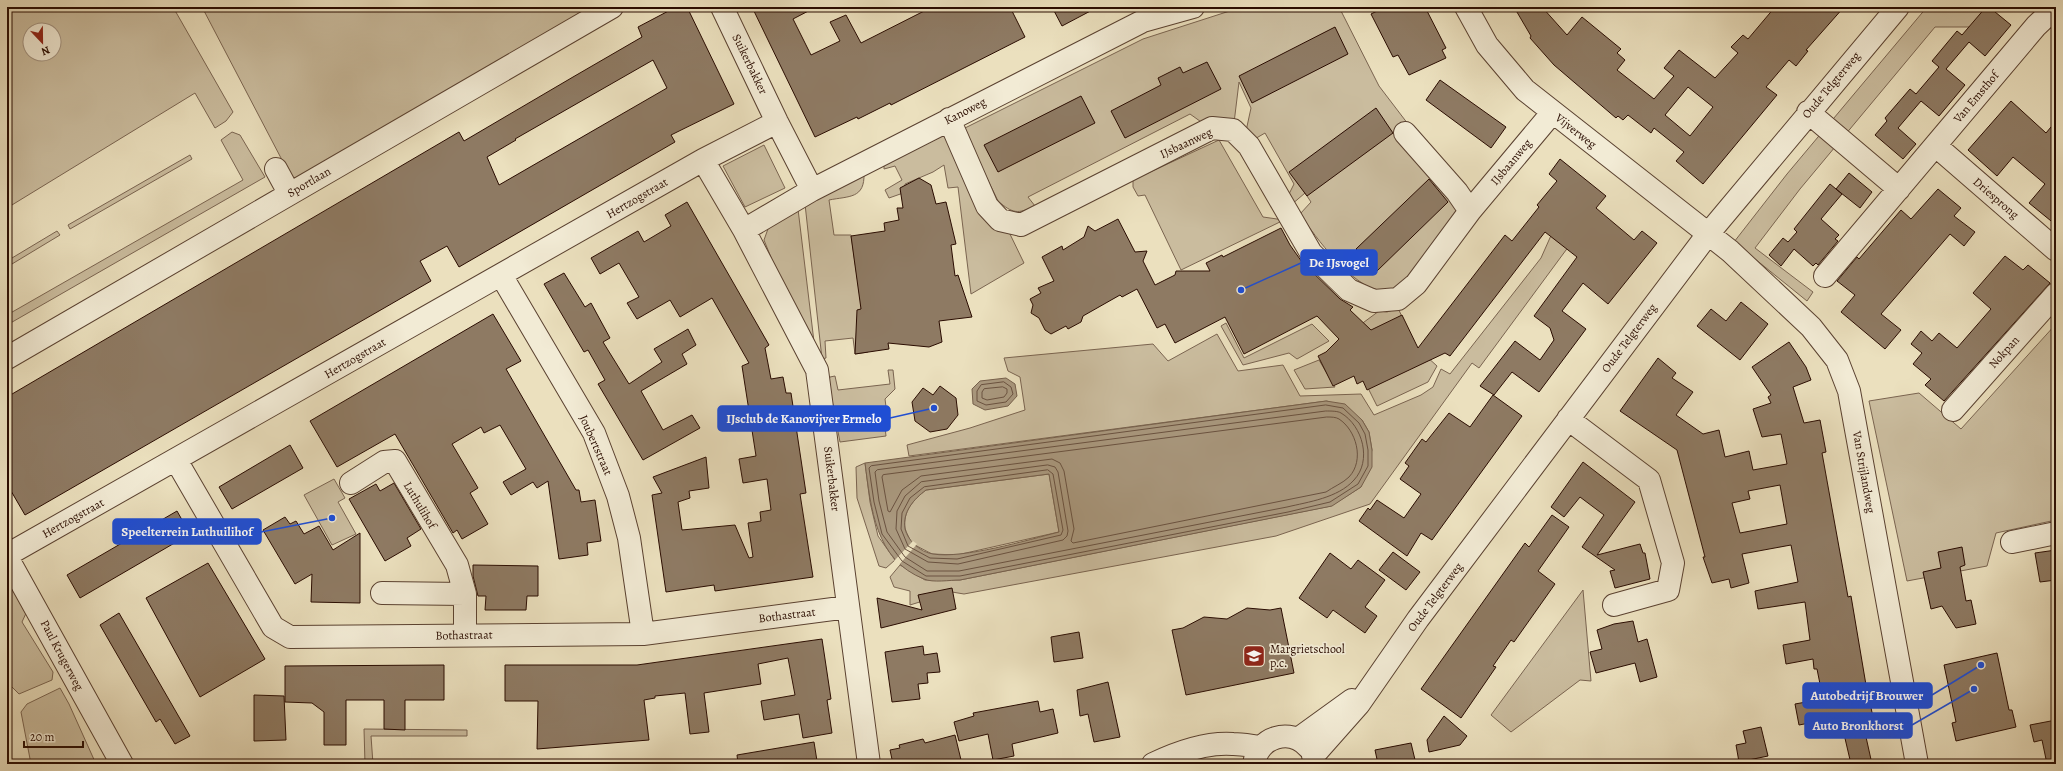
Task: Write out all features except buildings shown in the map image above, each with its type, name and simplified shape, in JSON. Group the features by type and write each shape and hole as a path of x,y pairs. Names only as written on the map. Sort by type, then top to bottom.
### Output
{"street":[{"name":"Sportlaan","path":"7,358 612,7"},
{"name":"Suikerbakker","path":"722,7 777,122 812,190"},
{"name":"Kanoweg","path":"744,230 812,190 1143,20 1193,7"},
{"name":"Vijverweg","path":"1466,7 1487,45 1525,90 1552,113 1708,234"},
{"name":"Oude Telgterweg","path":"1314,760 1359,704 1418,619 1708,234 1808,112 1898,7"},
{"name":"Van Emsthof","path":"1825,276 2036,26 2056,7"},
{"path":"1808,112 1899,189"},
{"name":"IJsbaanweg","path":"949,119 986,206 1000,220 1021,225 1212,128 1233,130 1252,152 1312,253 1349,290 1374,301 1398,299 1416,284 1470,211 1552,113"},
{"path":"703,160 777,122"},
{"path":"1405,133 1457,192 1470,211"},
{"name":"Driesprong","path":"1936,146 2056,250"},
{"name":"Suikerbakker","path":"703,160 744,230 817,370 869,764"},
{"name":"Hertzogstraat","path":"7,556 703,160"},
{"path":"276,169 290,193"},
{"name":"Van Strijlandweg","path":"1708,234 1730,251 1811,327 1837,360 1849,391 1917,764"},
{"name":"Joubertstraat","path":"501,275 596,439 618,496 629,538 644,634"},
{"name":"Nokpan","path":"1952,410 2056,294"},
{"path":"1568,419 1648,480 1673,563 1668,590 1614,605"},
{"name":"Bothastraat","path":"176,460 273,627 290,637 644,634 848,607"},
{"name":"Luthulihof","path":"351,483 384,462 395,461 457,565 465,594 465,636"},
{"path":"2012,542 2056,533"},
{"name":"Paul Krugerweg","path":"7,556 48,629 118,761"},
{"path":"382,593 465,594"},
{"name":"Oude Telgterweg","path":"1298,739 1354,699 1375,680"},
{"path":"1152,764 1185,752 1221,744 1232,744 1257,756 1275,737 1287,736 1298,739 1309,748 1314,760"}],"shaded area":[{"path":"7,7 173,7 233,112 226,121 215,128 195,93 7,208"},
{"path":"202,7 590,7 293,181"},
{"path":"1242,7 1339,7 1379,86 1408,124 1462,213 1402,287 1381,291 1370,287 1346,271 1325,248 1300,214 1311,202 1305,193 1291,205 1287,198 1294,184 1265,133 1253,140 1246,131 1251,108 1239,82 1234,123 1204,124 1190,114 1028,197 1035,206 1016,211 1008,208 998,201 963,129 1143,39"},
{"path":"1927,7 1988,7 1971,27 1935,27 1800,189 1755,248 1813,292 1807,301 1734,242 1787,174"},
{"path":"232,132 240,135 265,177 7,325 7,315 243,180 221,140"},
{"path":"945,135 1008,230 1024,263 971,294 958,187 948,188 944,165 933,172 905,184 906,192 889,198 885,190 902,180 895,166 884,169 884,164"},
{"path":"1219,140 1263,217 1284,220 1181,270 1145,195 1138,196 1133,187 1133,180"},
{"path":"764,145 785,188 745,207 723,166"},
{"path":"190,155 192,159 70,229 68,225"},
{"path":"864,173 864,181 859,192 849,197 829,200 834,235 851,235 868,352 855,354 853,338 825,341 826,358 822,359 805,204"},
{"path":"798,209 815,350 764,240 769,226"},
{"path":"57,231 60,235 7,267 7,261"},
{"path":"1553,231 1569,246 1479,368 1472,363 1370,504 1276,536 964,594 952,592 910,605 910,591 894,587 890,577 900,565 925,580 960,580 1331,506 1361,487 1372,450 1369,432 1362,420 1327,401 909,456 907,445 970,428 1025,410 1020,377 1008,371 1004,358 1153,344 1168,361 1217,334 1238,371 1283,365 1300,396 1361,394 1374,415 1421,395 1433,387 1441,369 1450,374 1541,258"},
{"path":"1398,308 1403,319 1359,336 1356,328 1379,311 1387,312"},
{"path":"1226,323 1244,358 1312,324 1329,341 1297,359 1289,353 1243,365 1221,326"},
{"path":"2056,324 2056,520 1996,533 1987,566 1907,581 1869,401 1919,393 1961,429"},
{"path":"1426,356 1437,366 1428,382 1377,406 1368,388"},
{"path":"1319,360 1335,387 1305,389 1294,370"},
{"path":"888,370 893,370 895,389 885,399 888,422 885,427 886,436 840,442 828,380 830,377 835,376 838,390 890,384"},
{"path":"865,463 870,502 878,536 895,560 886,568 879,566 857,498 856,467"},
{"path":"1049,474 1059,532 957,555 932,554 911,543 905,528 907,511 913,502 926,490"},
{"path":"334,479 345,498 338,502 356,534 332,545 304,495"},
{"path":"12,587 27,611 22,622 53,672 52,680 19,694 7,682 7,588"},
{"path":"1583,590 1591,681 1580,680 1511,732 1491,715"},
{"path":"60,688 69,704 96,764 31,764 21,712 27,704"},
{"path":"364,729 467,730 467,736 371,736 373,764 365,764"}],"water":[{"path":"1006,378 1015,384 1017,396 1008,406 985,410 973,404 972,389 980,381"},
{"path":"1326,401 1345,404 1362,420 1369,432 1372,450 1372,467 1361,487 1332,506 960,580 942,581 924,579 908,570 895,559 885,546 878,531 873,514 865,463","holes":["1049,474 1059,532 996,548 961,554 933,554 924,551 912,542 905,529 905,517 913,502 926,490"]}],"pier":[{"path":"913,541 917,544 898,566 894,561"}],"place":[{"name":"De IJsvogel","path":"1241,290"},
{"name":"IJsclub de Kanovijver Ermelo","path":"934,408"},
{"name":"Speelterrein Luthuilihof","path":"332,518"},
{"name":"Margrietschool p.c.","path":"1254,656"},
{"name":"Autobedrijf Brouwer","path":"1981,665"},
{"name":"Auto Bronkhorst","path":"1974,689"}]}
